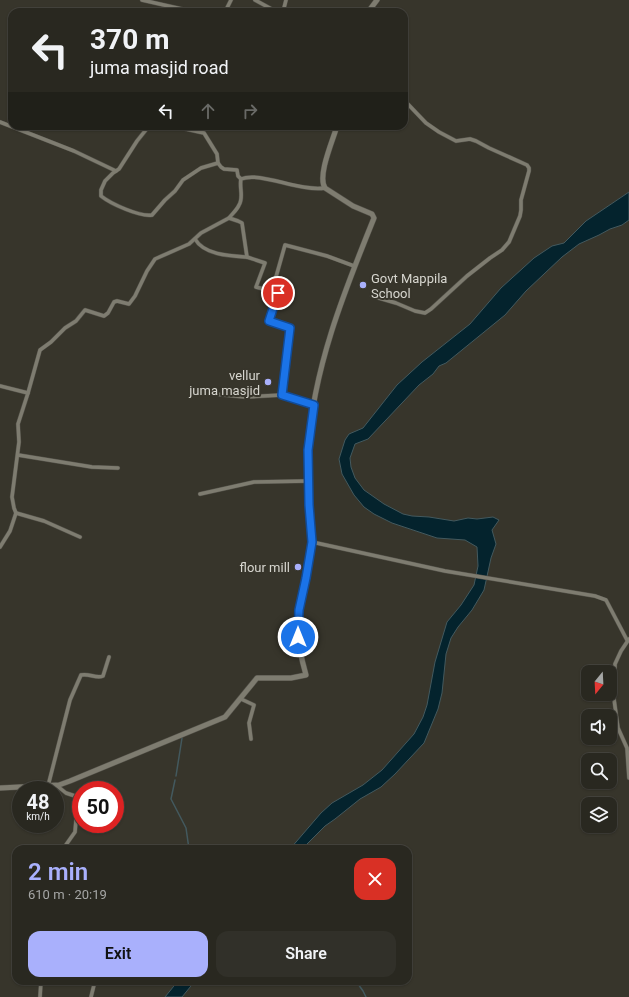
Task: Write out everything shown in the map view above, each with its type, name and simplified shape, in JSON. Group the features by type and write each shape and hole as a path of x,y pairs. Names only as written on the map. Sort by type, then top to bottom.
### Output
{"main road":[{"path":"64,783 225,717 257,678 291,678 306,675 300,655 298,637 299,610 312,542 309,505 308,450 314,405 327,345 354,266 374,218 374,215 368,211 353,206 325,188 322,184 324,169 337,130"},
{"path":"0,788 12,788"}],"street":[{"path":"142,0 177,8"},
{"path":"255,0 270,8"},
{"path":"372,296 425,313 467,276 502,250 509,242 520,216 521,200 529,168 524,164 476,141 470,139 456,141 426,123 408,104"},
{"path":"20,130 74,151 116,171"},
{"path":"146,130 137,141 120,169 105,181 101,190 101,196 106,200 148,216 152,215 165,200 175,192 183,180 201,168 218,163"},
{"path":"0,547 14,523 16,513 12,497 18,455 18,424 40,350 51,342 64,328 76,321 85,310 104,316 108,313 114,302 117,301 129,304 155,259 189,244 201,233 229,218 241,201 241,179 238,176 237,170 224,169 220,167 214,147 204,133 190,130"},
{"path":"241,179 254,176 298,187 316,189 325,188"},
{"path":"229,218 242,224 247,258"},
{"path":"195,238 197,243 210,251 265,263 256,287 278,293 269,321 290,328 282,395"},
{"path":"272,292 285,245 327,256 354,266"},
{"path":"0,386 28,393"},
{"path":"214,394 245,397 282,395 314,405"},
{"path":"18,455 92,467 118,468"},
{"path":"200,494 254,482 309,481"},
{"path":"16,513 44,521 80,537"},
{"path":"312,542 445,571 504,582 582,593 603,598 608,603 628,639 615,664 614,699 618,728 627,748 629,778"},
{"path":"49,781 70,700 81,675 103,676 109,657"},
{"path":"241,699 254,705 249,723 251,739"},
{"path":"64,791 78,797 75,832 66,845"},
{"path":"40,997 41,985"},
{"path":"92,997 94,985"}],"water":[{"path":"629,192 629,220 622,225 579,244 562,257 526,291 505,315 446,363 439,366 433,374 419,385 368,439 355,444 350,458 351,467 355,478 364,490 384,504 403,514 412,516 454,521 468,518 477,519 493,517 499,520 492,530 496,544 491,558 484,590 472,610 451,638 446,654 442,693 438,709 424,743 381,787 360,799 325,826 306,845 293,845 321,813 332,803 363,785 382,770 414,734 423,717 427,705 435,662 447,622 461,605 474,585 478,566 477,547 465,540 437,538 392,523 364,507 354,495 342,474 339,459 345,440 349,434 363,428 397,385 422,362 470,324 501,288 534,258 552,246 564,243 586,221"},
{"path":"175,985 192,985 182,997 165,997"}],"waterway":[{"path":"176,776 182,738"},
{"path":"175,780 171,799 186,828 188,845"},
{"path":"359,985 366,997"}],"place":[{"name":"Govt Mappila School","path":"363,285"},
{"name":"vellur juma masjid","path":"268,382"},
{"name":"flour mill","path":"298,567"}],"route":[{"path":"278,293 269,321 290,328 282,395 314,405 308,450 309,505 312,542 299,610 298,637"}]}
